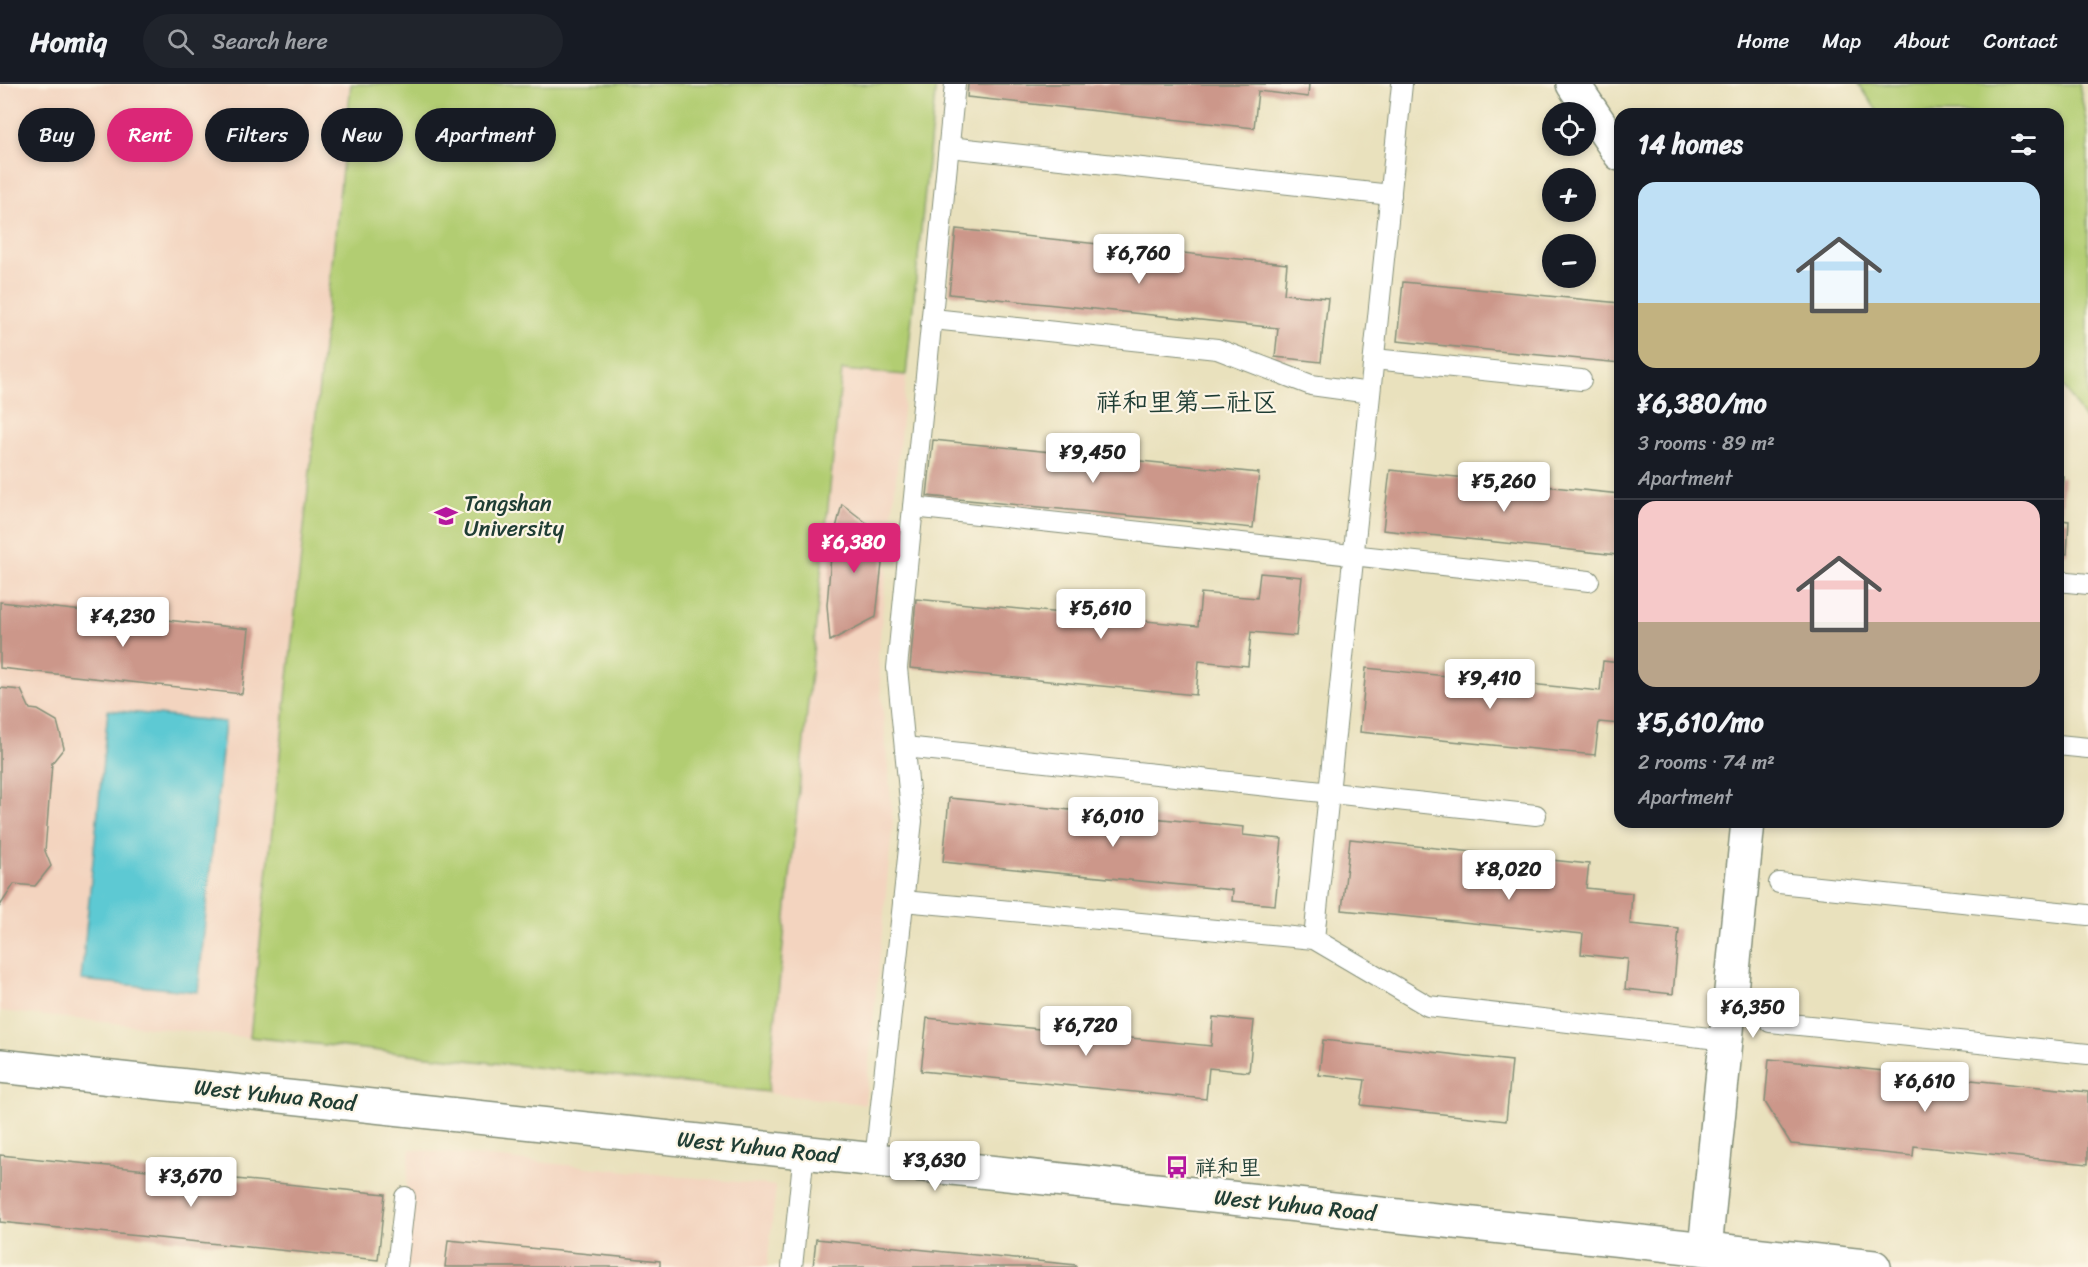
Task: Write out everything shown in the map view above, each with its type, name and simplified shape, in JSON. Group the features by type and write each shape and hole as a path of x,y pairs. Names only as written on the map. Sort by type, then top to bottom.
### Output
{"street":[{"path":"1573,84 1614,145"},
{"path":"1704,1249 1747,828"},
{"name":"West Yuhua Road","path":"0,1065 1704,1249 1762,1262 1874,1267"}],"lane":[{"path":"875,1160 912,821 897,668 955,84"},
{"path":"1314,939 1402,84"},
{"path":"949,147 1391,195"},
{"path":"933,319 1217,349 1311,386 1370,393"},
{"path":"1374,359 1581,380"},
{"path":"913,507 1589,581"},
{"path":"2064,582 2088,584"},
{"path":"2064,746 2088,748"},
{"path":"905,747 1536,815"},
{"path":"1779,883 2088,915"},
{"path":"903,901 1314,939 1428,1006 1727,1040"},
{"path":"1770,1022 2088,1054"},
{"path":"792,1267 804,1152"},
{"path":"397,1267 405,1197"}],"shaded area":[{"name":"Tangshan University","path":"0,84 936,84 878,656 893,822 865,1104 0,1011"},
{"path":"410,1149 776,1186 767,1267 398,1267"}],"green space":[{"path":"351,84 936,84 906,375 842,370 768,1092 250,1037 343,162 403,162 403,108 348,108"},
{"path":"1859,84 2079,84 2088,131 2088,424 2064,388 2064,108 1875,108"}],"water":[{"path":"108,710 225,722 198,992 81,980"}],"building":[{"path":"968,84 1309,84 1308,97 1258,91 1254,128 967,97"},
{"path":"956,229 1287,264 1284,294 1328,298 1321,362 1275,357 1278,328 949,294"},
{"path":"1403,282 1614,302 1614,362 1397,341"},
{"path":"933,440 1259,473 1253,528 927,496"},
{"path":"1390,470 1614,493 1614,555 1383,530"},
{"path":"842,504 885,537 876,617 830,641 827,605 832,544"},
{"path":"2064,520 2069,521 2067,554 2064,554"},
{"path":"1260,573 1302,577 1296,636 1251,632 1248,666 1199,661 1196,695 910,668 916,599 1198,626 1201,593 1257,598"},
{"path":"0,602 249,629 242,694 0,668"},
{"path":"1603,661 1614,662 1614,723 1599,722 1595,755 1360,732 1366,668 1600,691"},
{"path":"0,688 21,690 30,709 38,710 57,721 64,748 52,763 45,851 51,866 35,886 14,884 0,906"},
{"path":"949,798 1244,827 1243,835 1282,839 1275,905 1232,901 1233,890 943,862"},
{"path":"1350,839 1589,864 1586,888 1632,893 1630,924 1679,929 1673,994 1625,989 1628,959 1581,954 1583,934 1342,910"},
{"path":"1213,1017 1254,1021 1249,1072 1209,1068 1206,1099 921,1071 927,1018 1211,1046"},
{"path":"1323,1040 1512,1061 1506,1121 1361,1105 1365,1080 1319,1075"},
{"path":"1769,1059 2088,1092 2088,1164 1914,1146 1913,1156 1791,1144 1765,1102"},
{"path":"0,1155 385,1194 378,1260 0,1222"},
{"path":"816,1239 1076,1265 1076,1267 813,1267"},
{"path":"448,1240 660,1261 660,1267 445,1267"}],"place":[{"name":"Tangshan University","path":"446,516"},
{"name":"祥和里","path":"1177,1167"}],"district":[{"name":"祥和里第二社区","path":"1187,402"}]}
